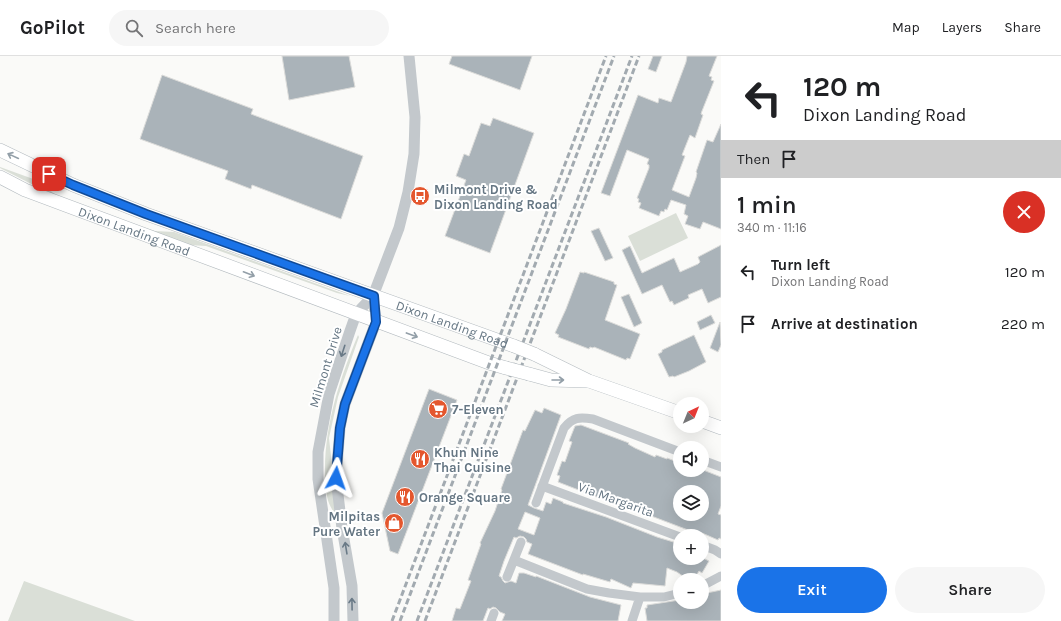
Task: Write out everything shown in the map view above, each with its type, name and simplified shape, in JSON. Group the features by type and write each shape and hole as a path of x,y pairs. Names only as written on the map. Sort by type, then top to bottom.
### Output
{"main road":[{"name":"Dixon Landing Road","path":"0,150 73,185 146,214 514,346 534,354 589,381 673,411"},
{"name":"Dixon Landing Road","path":"0,177 25,190 489,363 551,380 589,381"},
{"path":"709,424 721,428"}],"street":[{"name":"Milmont Drive","path":"353,621 352,586 342,528 336,478 340,428 345,404 376,322 374,296 399,228 408,192 414,154 415,117 413,83 409,56"},
{"name":"Milmont Drive","path":"334,621 334,588 318,479 318,452 329,394 356,314 374,296"},
{"path":"536,504 564,428 570,422 579,417 593,419 673,449"},
{"path":"709,463 721,467"},
{"name":"Via Margarita","path":"542,486 673,534"},
{"path":"507,577 521,542"},
{"path":"709,548 721,554"},
{"path":"514,560 587,589 640,597 664,597 673,595"},
{"path":"709,582 721,576"},
{"path":"632,621 640,597"}],"shaded area":[{"path":"0,167 36,180 56,195 53,195"},
{"path":"676,213 688,238 640,261 628,236"},
{"path":"133,224 155,231 174,232 350,296 337,293 206,246 189,245"},
{"path":"358,335 359,337 338,397 329,438 341,546 334,513 327,496 325,476 326,455 328,435 337,394"},
{"path":"24,581 135,621 8,621"}],"building":[{"path":"282,56 349,56 355,87 289,100"},
{"path":"452,56 532,56 520,90 449,64"},
{"path":"653,56 662,56 656,72 648,69"},
{"path":"687,56 717,56 709,76 712,77 711,80 714,81 701,114 703,115 695,138 690,135 682,155 685,156 672,190 689,197 707,140 713,142 721,124 721,229 703,222 700,229 685,224 688,216 684,214 686,205 671,200 667,210 665,209 664,212 661,211 659,216 639,208 641,203 638,202 639,199 637,198 649,168 649,165 647,164 649,159 627,150 610,196 601,193 638,95 658,103 659,98 671,102"},
{"path":"162,75 253,109 251,114 363,156 341,219 252,185 251,189 225,179 228,171 140,139"},
{"path":"493,118 534,133 490,253 445,236 466,180 456,176 464,154 469,156 481,123 490,126"},
{"path":"599,228 613,258 605,261 591,231"},
{"path":"721,245 721,297 708,303 702,289 688,295 689,298 674,305 672,301 670,302 662,285 642,294 622,250 630,246 642,273 674,258 680,272 698,264 700,262 698,257"},
{"path":"580,272 614,282 614,284 617,285 605,320 640,334 630,359 627,358 626,360 594,347 590,347 589,349 558,337 559,335 555,333"},
{"path":"629,294 642,323 634,327 621,297"},
{"path":"711,315 715,323 700,330 697,322"},
{"path":"720,322 721,345 718,352 710,348"},
{"path":"694,335 706,362 689,371 674,377 669,377 658,354 662,352 662,350"},
{"path":"429,389 457,400 398,554 390,551 382,513"},
{"path":"544,408 561,415 528,505 543,511 546,502 551,504 553,498 563,503 673,542 673,565 707,565 702,573 699,571 698,573 678,573 667,568 665,586 633,583 631,588 611,579 610,582 583,575 528,554 532,544 527,542 524,537 514,537 499,576 505,583 511,581 516,583 519,573 536,576 590,597 621,605 618,621 502,621 505,614 493,607 490,609 488,608 483,621 452,621 456,608 460,609 471,581 468,580 481,544 480,543 495,511 502,490 501,489 523,430 525,431 535,410 542,413","holes":["525,512 540,518 534,535 518,529"]},
{"path":"581,425 629,443 628,444 635,448 655,457 656,455 673,460 673,477 709,477 709,472 721,477 721,506 718,514 721,515 721,539 719,538 718,540 709,536 709,529 685,529 638,511 625,508 558,482 560,476 557,475 562,461 565,462 572,442 569,441 575,426"},
{"path":"721,590 721,621 647,621 645,608 647,608 647,605 673,601 673,609 709,609 709,593"}],"railway":[{"path":"392,621 606,56"},
{"path":"400,621 614,56"},
{"path":"417,621 632,56"},
{"path":"425,621 639,56"}],"place":[{"name":"Milmont Drive & Dixon Landing Road","path":"420,196"},
{"name":"7-Eleven","path":"438,409"},
{"name":"Khun Nine Thai Cuisine","path":"420,459"},
{"name":"Orange Square","path":"405,497"},
{"name":"Milpitas Pure Water","path":"394,523"}],"route":[{"path":"49,174 146,214 374,296 376,322 345,404 340,428 336,478"}]}
